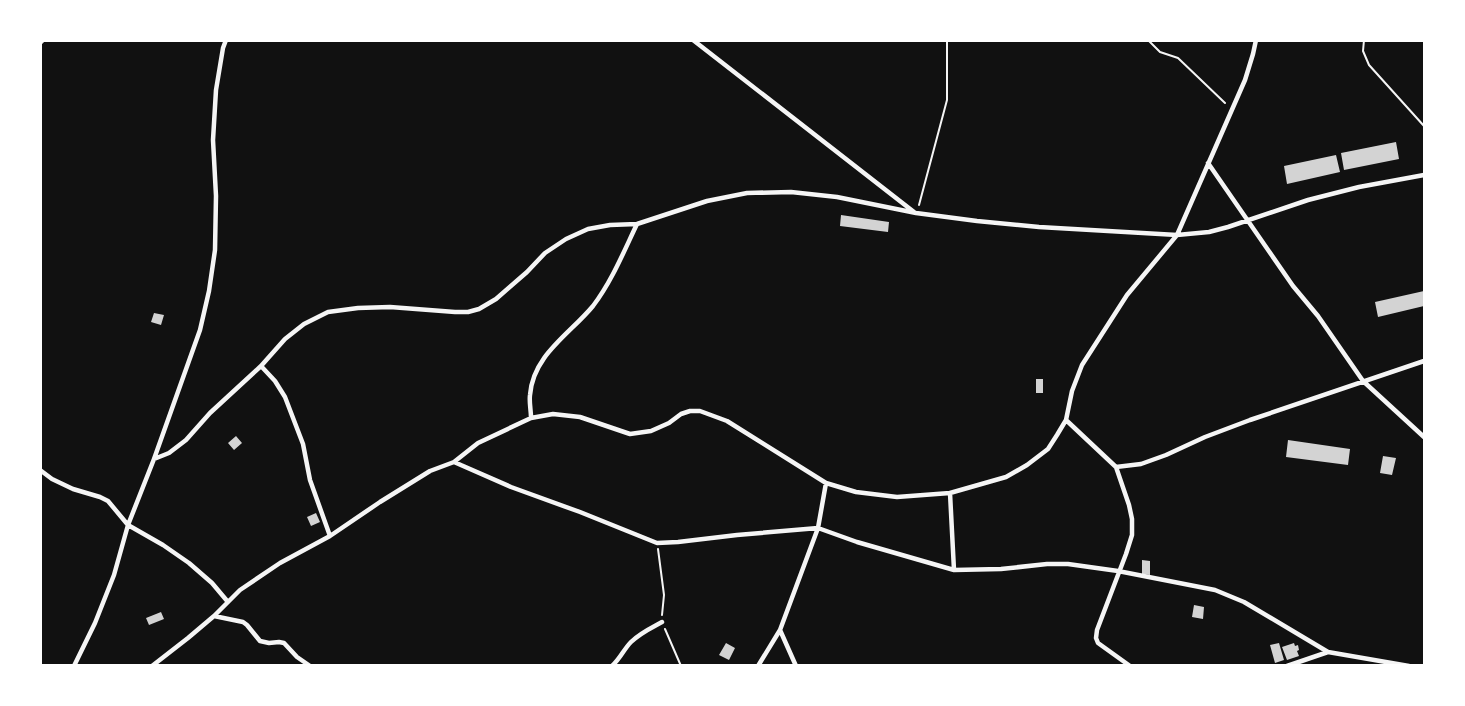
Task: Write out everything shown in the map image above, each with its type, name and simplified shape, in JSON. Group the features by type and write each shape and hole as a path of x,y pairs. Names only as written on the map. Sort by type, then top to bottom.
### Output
{"street":[{"path":"75,666 114,574 128,525 200,330 215,250 216,196 213,140 216,100 226,40"},
{"path":"693,40 916,213"},
{"path":"152,666 214,616 240,590 280,563 330,536 430,471 454,462 478,442 531,418 553,414 580,417 630,434 651,431 669,423 681,414 700,411 727,421 826,483 856,492 897,497 950,494 1006,477 1048,449 1058,435 1066,420 1072,391 1082,365 1127,295 1177,235 1245,80 1256,40"},
{"path":"1209,163 1293,286 1318,316 1363,381 1425,437"},
{"path":"154,459 169,453 186,440 285,339 304,324 328,312 390,307 455,312 479,309 496,299 545,253 566,239 588,229 637,224 707,201 747,193 791,192 977,221 1177,235 1209,232 1249,221 1308,200 1359,187 1425,175"},
{"path":"531,418 530,395 536,374 544,358 593,306 618,265 637,224"},
{"path":"1116,467 1141,464 1205,437 1425,361"},
{"path":"261,366 275,381 285,397 303,444 310,480 330,536"},
{"path":"1066,420 1116,467 1129,505 1132,535 1095,638 1098,643 1130,666"},
{"path":"454,462 511,487 657,543 818,528 857,542 954,570 1068,564 1118,571 1215,590 1244,602 1328,651 1409,666"},
{"path":"40,470 52,479 108,501 128,525 163,544 189,563 212,583 228,602"},
{"path":"758,666 780,630 818,528 826,483"},
{"path":"950,494 954,570"},
{"path":"214,616 243,622 260,641 284,643 297,657 310,666"},
{"path":"612,666 630,642 662,622"},
{"path":"780,630 796,666"},
{"path":"1287,666 1328,651"}],"path":[{"path":"916,213 947,100 947,40"},
{"path":"1148,40 1160,52 1178,58 1232,109"},
{"path":"1364,40 1363,51 1369,65 1425,126"},
{"path":"657,543 664,595 662,622 681,666"}],"building":[{"path":"1396,142 1399,159 1344,170 1341,153"},
{"path":"1336,155 1340,172 1287,184 1284,166"},
{"path":"841,215 889,222 888,232 840,226"},
{"path":"1424,291 1424,306 1378,317 1375,302"},
{"path":"154,313 164,315 161,325 151,322"},
{"path":"1036,379 1043,379 1043,393 1036,393"},
{"path":"236,436 242,443 234,450 228,443"},
{"path":"1288,440 1350,449 1348,465 1286,457"},
{"path":"1383,456 1396,458 1392,475 1380,473"},
{"path":"316,513 320,522 311,526 307,517"},
{"path":"1142,560 1150,561 1150,575 1142,574"},
{"path":"1194,605 1204,607 1203,619 1192,617"},
{"path":"161,612 164,619 149,625 146,618"},
{"path":"726,643 735,648 729,660 719,655"},
{"path":"1279,643 1284,660 1275,663 1270,645"},
{"path":"1294,643 1295,646 1298,645 1299,656 1287,660 1282,647"}]}
